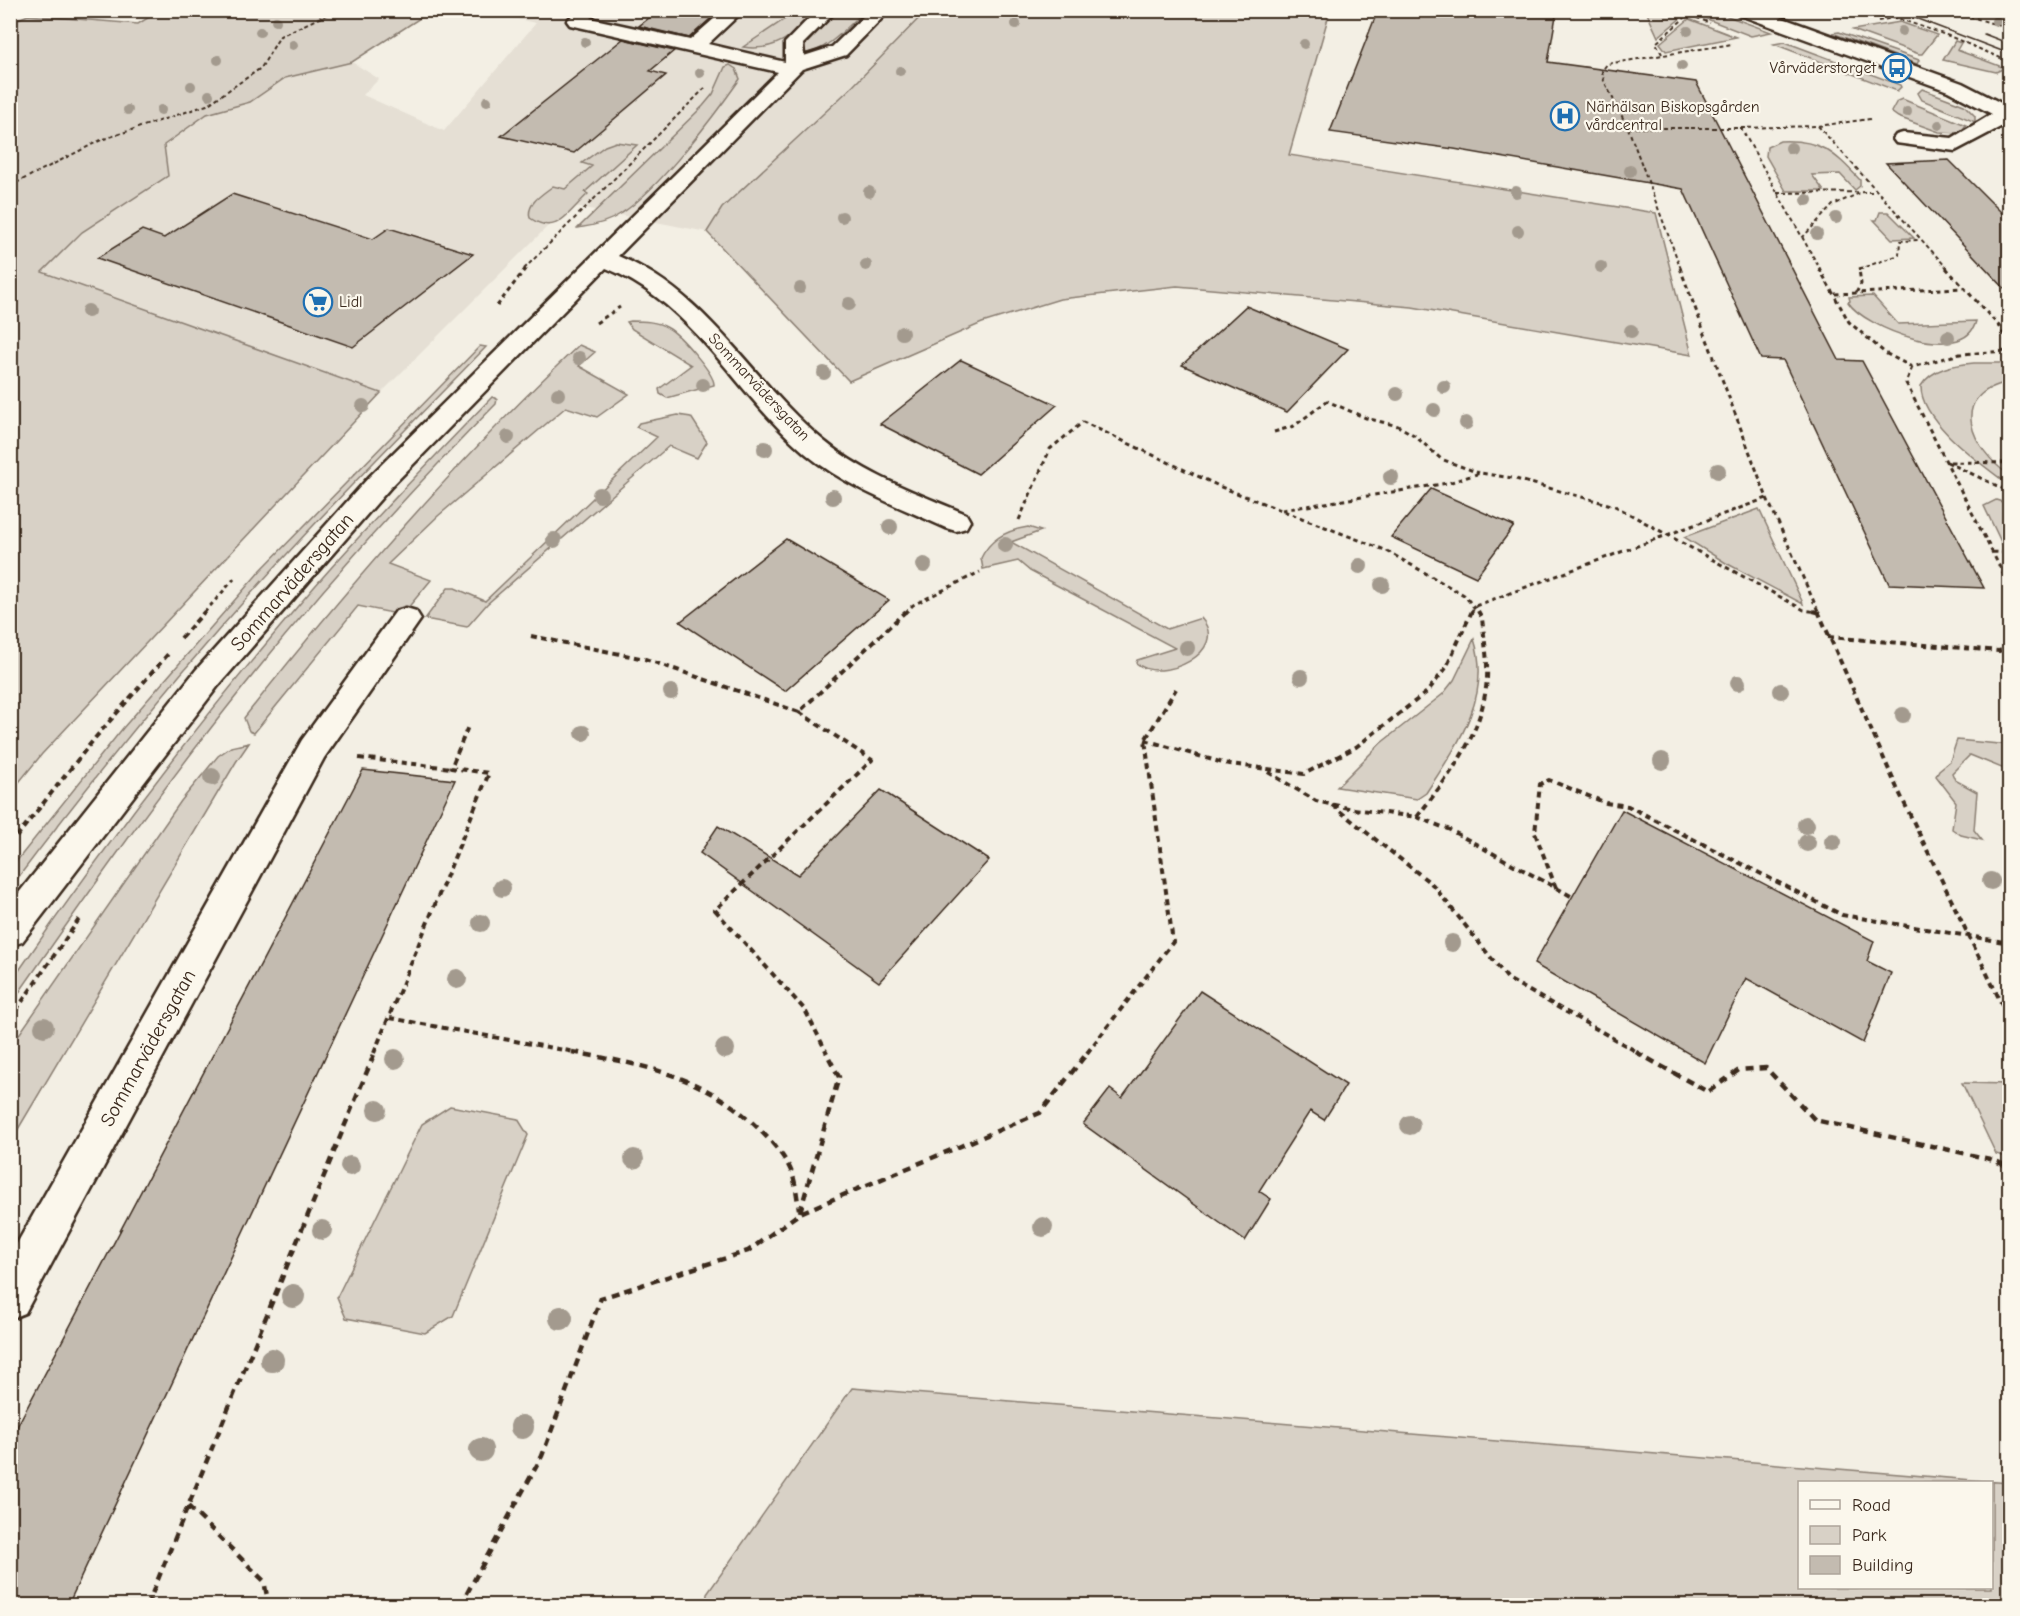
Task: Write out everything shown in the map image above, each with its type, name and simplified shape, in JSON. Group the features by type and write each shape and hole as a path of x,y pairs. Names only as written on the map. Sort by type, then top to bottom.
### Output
{"street":[{"path":"589,10 576,21 793,67 794,43 828,10"},
{"path":"694,46 735,10"},
{"name":"Sommarvädersgatan","path":"10,931 207,678 380,482 793,67 839,51 881,10"},
{"path":"1743,10 1955,87 2008,112 1994,123 1955,145 1903,139"},
{"name":"Sommarvädersgatan","path":"602,258 625,265 673,296 797,431 821,452 856,477 956,521"},
{"name":"Sommarvädersgatan","path":"10,1298 313,749 406,619"}],"path":[{"path":"10,186 101,140 207,105 261,68 280,36 333,11 396,10"},
{"path":"1873,10 1949,36 2010,62"},
{"path":"1965,10 1972,18 2010,29"},
{"path":"1662,54 1656,43 1688,15"},
{"path":"1872,21 1897,17"},
{"path":"1732,44 1607,64 1602,71 1604,81 1628,128 1767,498 1897,788 1971,936 2010,1021"},
{"path":"1628,128 1818,126 1856,123 1874,118"},
{"path":"1741,128 1849,322 1885,353 1912,367 1946,355 2010,350 2000,327 1875,192 1818,126"},
{"path":"1802,238 1833,205 1863,192"},
{"path":"1776,193 1875,192"},
{"path":"1856,293 1861,284 1859,269 1899,255 1900,241 1919,240"},
{"path":"589,328 655,283"},
{"path":"1836,294 1963,288"},
{"path":"1912,367 1906,383 2010,588"},
{"path":"1274,432 1294,426 1327,401 1366,418 1398,426 1414,435 1441,459 1463,469 1564,490 1615,506 1804,610 1817,612"},
{"path":"1019,520 1050,449 1083,422 1221,487 1385,550 1464,595 1475,606 1482,618 1487,676 1484,704 1475,734 1417,817"},
{"path":"1947,462 2010,463"},
{"path":"1947,462 2010,492"},
{"path":"1281,510 1448,483 1480,473"},
{"path":"1146,740 1222,763 1304,774 1356,747 1427,692 1446,668 1475,606 1767,498"},
{"path":"1993,552 2010,553"},
{"path":"799,712 913,605 980,572"},
{"path":"531,636 645,659 799,712 872,760 715,909 805,1010 839,1077 823,1136 810,1167 800,1213"},
{"path":"1828,637 1999,651 2010,647"},
{"path":"460,1605 542,1456 601,1298 748,1251 800,1213 1040,1113 1173,942 1146,740 1176,689"},
{"path":"451,768 469,724"},
{"path":"147,1605 489,773 313,749"},
{"path":"1265,770 1316,801 1417,817 1450,830 1571,896"},
{"path":"1556,888 1535,833 1539,784 1549,780 1606,803 1628,806 1842,915 2010,943"},
{"path":"1332,805 1433,885 1508,979 1708,1092 1739,1070 1766,1068 1815,1120 1990,1159 2010,1167"},
{"path":"10,1019 86,910"},
{"path":"390,1018 650,1066 702,1086 742,1112 773,1143 792,1173 800,1213"},
{"path":"188,1506 264,1581 269,1605"}],"shaded area":[{"path":"480,11 926,11 853,86 722,208 707,232 569,205 381,393 41,273 82,232 168,176 164,145 207,114 250,102 285,78 352,62 379,79 363,95 444,131 536,23"}],"green space":[{"path":"159,11 431,11 352,62 285,78 250,102 207,114 164,145 168,176 82,232 42,272 381,393 42,754 11,792 11,22 28,15 138,24"},
{"path":"797,11 819,11 794,33 776,44 755,48 743,47"},
{"path":"837,11 864,11 825,46 807,53 799,52"},
{"path":"926,11 1330,11 1289,155 1656,213 1692,355 1412,307 1177,286 1060,299 982,323 849,381 707,232 722,208 853,86"},
{"path":"1646,11 1668,11 1682,17 1658,37"},
{"path":"1694,11 1714,11 1771,32 1751,36 1694,14"},
{"path":"1689,19 1736,37 1666,51 1660,43"},
{"path":"1900,22 1937,35 1922,54 1919,54 1853,30"},
{"path":"1839,32 1919,60 1917,64 1832,33"},
{"path":"1955,41 1961,43 1957,50 2005,68 1996,72 1943,60"},
{"path":"1785,42 1901,87 1897,91 1774,44"},
{"path":"730,65 736,69 740,79 669,170 637,202 622,213 601,223 578,228 703,106 713,94 725,67"},
{"path":"1922,89 1964,105 1975,116 1975,122 1922,100 1918,93"},
{"path":"1902,99 1966,125 1960,133 1939,132 1898,117 1891,112 1897,101"},
{"path":"1780,141 1806,142 1825,149 1851,170 1860,180 1860,186 1855,190 1840,174 1812,175 1824,191 1786,191 1766,156 1767,147"},
{"path":"616,142 637,145 585,192 588,194 568,215 555,224 548,225 530,218 530,208 540,196 553,186 565,189 592,166 582,163 605,146"},
{"path":"1880,212 1888,212 1914,238 1892,239 1874,220 1877,220"},
{"path":"1873,296 1898,324 1976,321 1968,334 1954,341 1935,342 1914,338 1893,332 1873,322 1848,302 1849,297"},
{"path":"627,322 655,323 673,332 703,364 714,385 667,398 660,394 659,389 691,365 632,329"},
{"path":"579,345 595,352 579,366 629,394 597,417 566,407 438,516 388,564 431,580 402,615 358,606 254,733 249,731 244,718 364,572 490,433"},
{"path":"480,346 486,347 322,516 224,624 115,754 11,887 11,868 123,728 261,570"},
{"path":"1974,363 2009,363 2009,382 1989,389 1977,398 1972,410 1972,424 1976,438 1985,451 2009,475 2009,485 1955,442 1931,414 1923,400 1921,386 1931,375 1951,366"},
{"path":"492,397 497,399 496,404 356,553 225,710 89,893 11,1004 11,982 83,880 196,731 274,634 337,562 402,490"},
{"path":"678,415 691,417 707,442 697,458 669,446 487,604 467,627 425,619 448,588 455,588 485,601 657,437 636,427 639,423"},
{"path":"1996,500 2009,504 2009,549 2003,546 1984,506"},
{"path":"1759,509 1803,604 1726,563 1684,537"},
{"path":"1028,527 1041,531 1011,542 1167,629 1201,618 1208,630 1207,642 1200,653 1176,667 1161,670 1147,669 1136,663 1137,660 1175,648 1030,571 1018,561 983,569 981,558 994,541 1013,530"},
{"path":"1474,639 1479,660 1479,681 1475,701 1449,758 1426,793 1417,799 1337,787 1381,743 1443,694 1454,680"},
{"path":"1957,740 2009,745 2009,771 1970,755 1952,773 1955,780 1977,792 1974,830 1982,840 1961,835 1952,829 1956,802 1936,776 1939,770 1950,761"},
{"path":"249,743 11,1141 11,1046 181,801 218,756 231,747"},
{"path":"1962,1083 2009,1084 2009,1158 1996,1154"},
{"path":"450,1106 518,1119 528,1135 453,1316 425,1333 346,1318 337,1297 422,1124"},
{"path":"852,1388 1985,1481 1798,1481 1798,1589 1993,1589 1993,1482 2009,1483 2009,1605 706,1605 707,1594"}],"building":[{"path":"659,10 720,10 689,38 639,26"},
{"path":"1378,10 1557,10 1548,62 1696,82 1839,360 1862,361 1984,588 1889,584 1783,360 1761,359 1683,189 1454,149 1330,132"},
{"path":"623,39 674,51 650,71 666,75 574,153 501,136"},
{"path":"1949,160 2010,221 2010,294 1886,163"},
{"name":"Lidl","path":"232,194 373,239 389,228 473,254 353,347 97,258 142,230 164,238"},
{"path":"1246,306 1348,349 1287,412 1182,365"},
{"path":"961,360 1057,405 978,474 880,424"},
{"path":"1431,489 1514,526 1476,577 1391,537"},
{"path":"786,539 889,600 785,691 680,622"},
{"path":"363,770 455,780 68,1605 10,1605 10,1440"},
{"path":"881,790 989,860 879,982 700,853 718,826 798,875"},
{"path":"1622,810 1874,941 1867,961 1891,973 1863,1043 1746,978 1705,1063 1534,964"},
{"path":"1200,991 1346,1085 1324,1120 1310,1111 1259,1191 1271,1199 1245,1241 1083,1124 1110,1089 1122,1098"}],"tram line":[{"path":"1894,10 2010,54"},
{"path":"1984,34 2010,44"}],"place":[{"name":"Vårväderstorget","path":"1897,68"},
{"name":"Närhälsan Biskopsgården vårdcentral","path":"1565,116"},
{"name":"Lidl","path":"318,302"}]}
